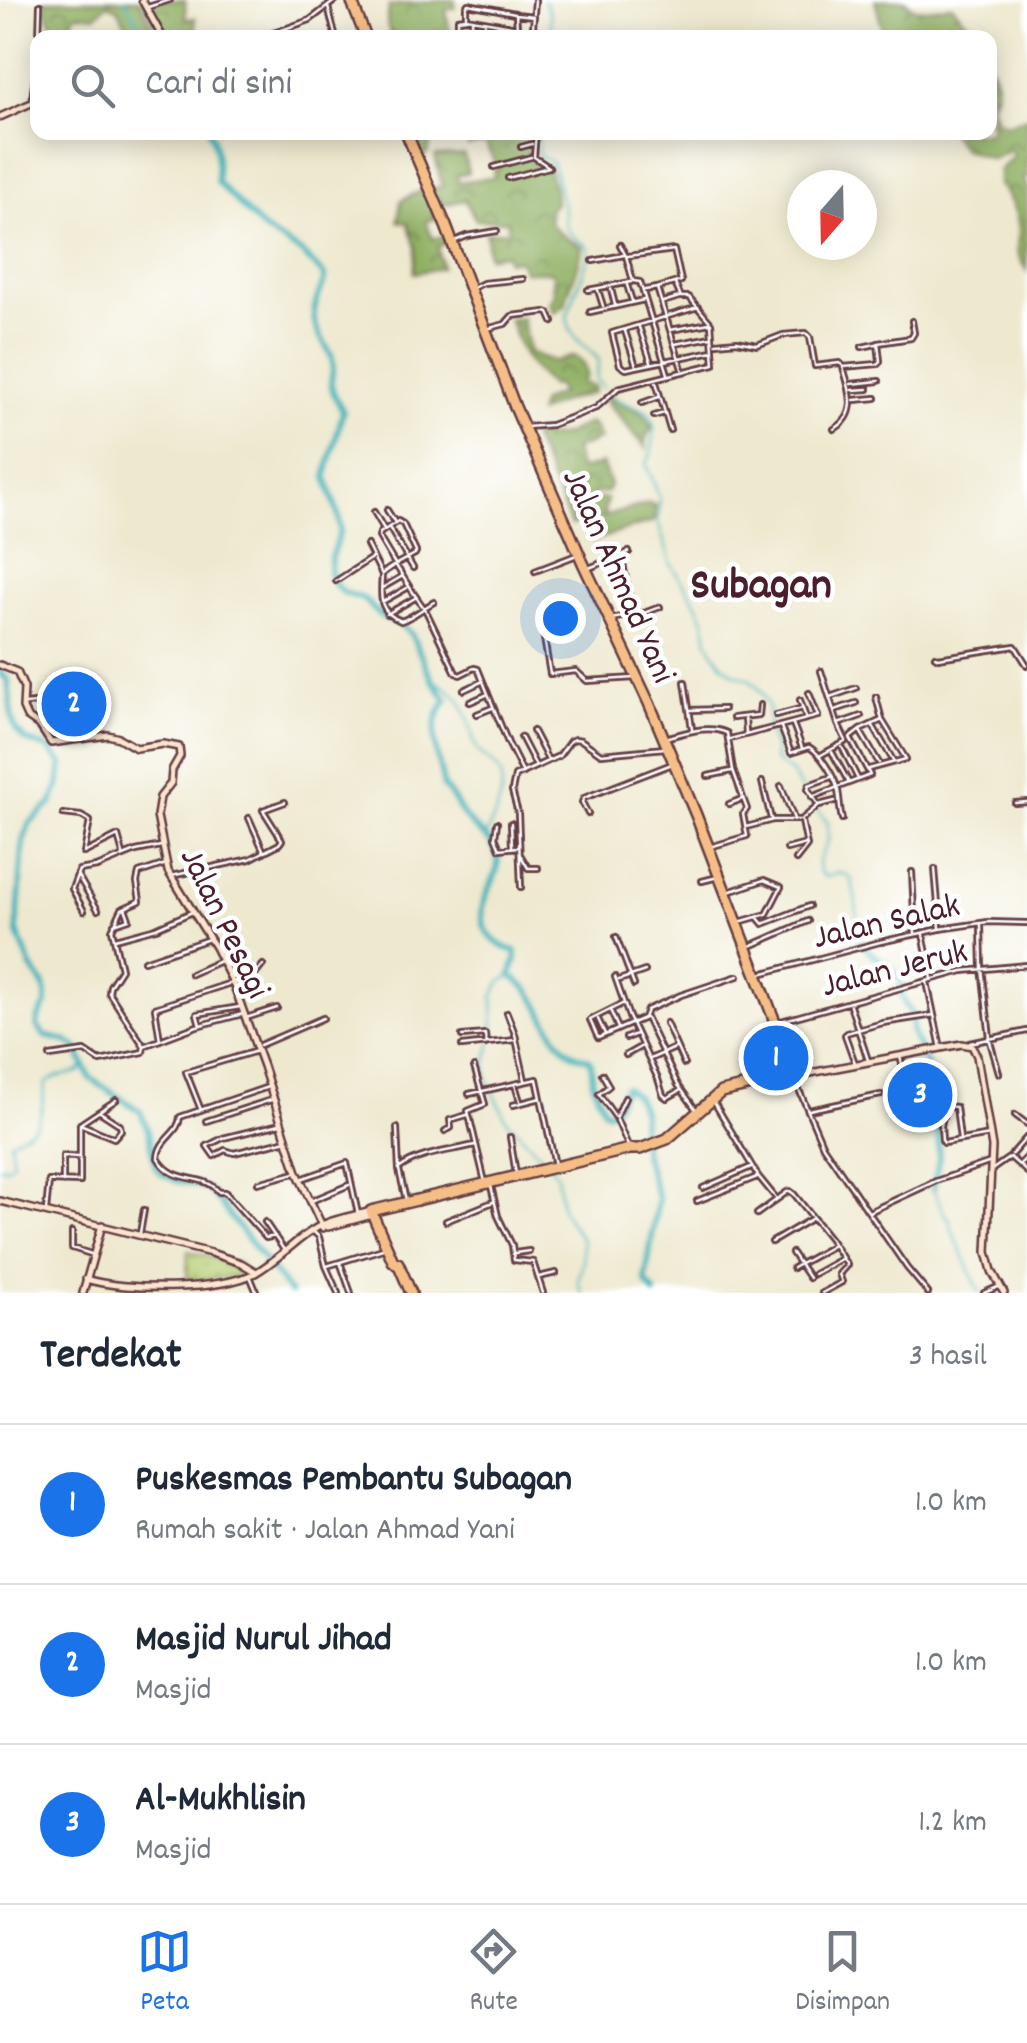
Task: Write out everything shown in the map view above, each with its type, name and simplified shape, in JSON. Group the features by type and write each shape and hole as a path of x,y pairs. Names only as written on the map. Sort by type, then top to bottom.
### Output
{"highway":[{"path":"350,0 363,30"},
{"name":"Jalan Ahmad Yani","path":"409,140 525,427 674,763 758,975 791,1073"},
{"path":"374,1212 639,1148 667,1138 726,1090 791,1073"},
{"path":"488,1185 550,1169"},
{"path":"374,1212 467,1190"},
{"path":"374,1212 393,1261 399,1266"},
{"path":"374,1212 411,1293"}],"street":[{"path":"142,0 158,30"},
{"path":"146,8 170,0"},
{"path":"282,30 308,21 336,0"},
{"path":"533,30 534,0"},
{"path":"471,30 468,4 534,16"},
{"path":"40,5 40,30"},
{"path":"327,6 334,30"},
{"path":"516,14 517,30"},
{"path":"458,30 457,20 469,19 517,27"},
{"path":"485,22 486,30"},
{"path":"498,24 499,30"},
{"path":"0,117 30,104"},
{"path":"534,157 535,140"},
{"path":"521,147 534,144"},
{"path":"494,166 534,157 549,167 508,178"},
{"path":"452,242 497,232"},
{"path":"620,246 632,281"},
{"path":"593,261 674,250 681,282 644,290"},
{"path":"471,289 483,283 523,279"},
{"path":"588,290 639,280 668,375"},
{"path":"626,283 632,303"},
{"path":"675,284 681,297"},
{"path":"610,286 616,306"},
{"path":"598,288 604,309"},
{"path":"657,288 682,371"},
{"path":"525,427 563,421 596,408 618,388 714,365 711,323 689,296 662,302"},
{"path":"590,312 646,300"},
{"path":"698,308 612,333 622,369 715,350"},
{"path":"487,328 505,323 510,317 538,312 548,312 552,322"},
{"path":"862,347 911,338 912,321"},
{"path":"670,330 711,323"},
{"path":"638,326 651,364"},
{"path":"625,330 636,367"},
{"path":"714,344 757,344 783,335 806,333 815,366 840,363 850,390 851,408 845,421 834,429"},
{"path":"675,344 713,337"},
{"path":"843,367 878,364 878,344"},
{"path":"656,380 670,427 659,427"},
{"path":"848,384 879,381"},
{"path":"850,390 868,390"},
{"path":"642,402 660,397"},
{"path":"852,400 876,398"},
{"path":"654,416 665,412"},
{"path":"387,510 395,523"},
{"path":"374,512 413,568"},
{"path":"382,574 396,566 407,558 415,554 401,521 379,537 396,566 409,588 424,608 456,673 476,668 523,773"},
{"path":"367,545 382,574 383,608 388,614 401,621 434,602"},
{"path":"586,569 629,552"},
{"path":"535,571 580,554"},
{"path":"336,581 373,557"},
{"path":"622,564 634,615"},
{"path":"382,588 402,576"},
{"path":"383,602 409,588"},
{"path":"388,614 416,597"},
{"path":"610,619 660,607"},
{"path":"543,632 550,674 576,670 587,682 637,678"},
{"path":"935,656 1014,646 1027,665"},
{"name":"Jalan Pesagi","path":"0,665 18,672 25,692 27,718 40,726 52,743 113,736 136,748 163,744 180,747 171,783 159,800 157,820 166,864 233,983 298,1176 323,1226"},
{"path":"812,797 870,774 838,724 821,671"},
{"path":"87,678 84,701 92,737"},
{"path":"464,690 482,681"},
{"path":"684,682 692,731"},
{"path":"830,697 856,688"},
{"path":"728,739 818,716 810,693"},
{"path":"470,702 487,694"},
{"path":"868,769 906,760 882,720 876,697"},
{"path":"800,700 807,719"},
{"path":"23,705 54,701"},
{"path":"834,710 856,703"},
{"path":"733,718 760,714 760,705"},
{"path":"477,714 493,707"},
{"path":"776,715 803,708"},
{"path":"689,710 724,709"},
{"path":"838,724 861,716"},
{"path":"744,717 746,735"},
{"path":"820,756 882,720"},
{"path":"793,724 803,750"},
{"path":"872,724 894,763"},
{"path":"782,727 790,753 812,748 820,756 838,788 842,819"},
{"path":"522,888 518,813 512,785 515,776 559,756 575,739 601,754 665,743 692,731 724,730 747,810 742,814 747,836 708,847"},
{"path":"860,730 881,766"},
{"path":"533,732 549,761"},
{"path":"520,737 536,767"},
{"path":"841,746 858,780"},
{"path":"831,750 849,783"},
{"path":"588,814 584,798 674,763"},
{"path":"708,776 734,770"},
{"path":"818,806 809,785 831,777"},
{"path":"762,782 771,820"},
{"path":"781,786 794,820"},
{"path":"729,804 744,799"},
{"path":"744,827 771,820 801,820 818,806 837,800"},
{"path":"170,876 250,859 279,844 282,840 264,810 285,802"},
{"path":"1015,803 1027,802"},
{"path":"832,814 840,812"},
{"path":"64,814 90,821 85,858 90,868"},
{"path":"249,818 264,852"},
{"path":"796,860 807,844 801,820"},
{"path":"497,823 495,837 500,849 520,847"},
{"path":"510,823 512,848"},
{"path":"85,858 118,836 124,855"},
{"path":"787,849 807,844"},
{"path":"84,911 72,889 80,870 163,846"},
{"path":"520,854 528,868 538,868"},
{"path":"50,1056 84,1050 100,1061 143,1052 144,1046 109,993 121,970 112,930 120,911 140,900 139,873 166,864"},
{"path":"935,869 940,929"},
{"path":"912,872 914,934"},
{"path":"77,875 98,910"},
{"path":"702,881 720,876"},
{"path":"726,893 764,880 780,886 767,914 738,923"},
{"path":"741,889 744,898"},
{"path":"757,916 762,924 809,906"},
{"path":"125,907 131,927"},
{"path":"114,924 160,927 194,911"},
{"path":"747,947 808,921"},
{"path":"981,923 990,1038 999,1074"},
{"name":"Jalan Salak","path":"758,975 914,934 981,923 1027,923"},
{"path":"113,939 131,927"},
{"path":"923,933 942,1048"},
{"path":"616,937 634,985"},
{"path":"144,961 210,939"},
{"path":"191,974 222,960"},
{"path":"160,1040 155,1008 256,974 262,964"},
{"name":"Jalan Jeruk","path":"774,1022 982,968 1027,965"},
{"path":"645,971 616,979 664,1097 681,1090"},
{"path":"624,1003 589,1022 598,1038 644,1018 654,1008 738,976"},
{"path":"849,1002 868,1061"},
{"path":"144,1046 200,1024 277,1008"},
{"path":"610,1010 619,1029"},
{"path":"200,1024 197,1014 244,1013"},
{"path":"507,1014 525,1081"},
{"path":"856,1064 846,1032 934,1015"},
{"path":"596,1016 606,1036"},
{"path":"201,1112 186,1072 257,1049 323,1018"},
{"path":"644,1018 650,1023 681,1090 698,1112"},
{"path":"666,1022 684,1064"},
{"path":"928,1293 824,1146 791,1073 805,1074 1027,1031"},
{"path":"462,1036 485,1034 486,1044"},
{"path":"626,1038 637,1034"},
{"path":"462,1046 516,1040"},
{"path":"967,1044 976,1053 990,1134 987,1252 1002,1290 984,1293"},
{"path":"626,1055 642,1046"},
{"path":"649,1060 676,1048"},
{"path":"900,1056 908,1086 904,1092"},
{"path":"445,1131 451,1128 450,1120 484,1105 474,1067"},
{"path":"602,1074 609,1085 600,1093 639,1148"},
{"path":"469,1094 537,1079 550,1169"},
{"path":"515,1084 520,1103"},
{"path":"270,1086 180,1117 179,1125 160,1146 158,1158 174,1176 210,1182 266,1238 274,1236"},
{"path":"808,1110 881,1095"},
{"path":"513,1104 541,1098"},
{"path":"616,1118 625,1098"},
{"path":"711,1099 777,1200"},
{"path":"80,1124 116,1100"},
{"path":"206,1122 274,1100"},
{"path":"960,1139 956,1108 945,1106 941,1126 946,1143 990,1134"},
{"path":"80,1124 115,1138 120,1125 99,1111"},
{"path":"468,1113 515,1262 532,1262 543,1293"},
{"path":"1015,1115 1027,1124"},
{"path":"46,1211 49,1181 80,1182 80,1124"},
{"path":"282,1124 222,1138 207,1146 214,1156 226,1150 233,1154 287,1140"},
{"path":"397,1128 407,1202"},
{"path":"868,1213 934,1182 992,1166 1010,1157 1027,1136"},
{"path":"510,1137 516,1176"},
{"path":"400,1168 476,1144"},
{"path":"64,1182 63,1156 80,1157"},
{"path":"1010,1157 1027,1172"},
{"path":"1018,1164 1027,1157"},
{"path":"258,1182 347,1163 358,1215"},
{"path":"703,1188 752,1166"},
{"path":"697,1201 758,1176"},
{"path":"311,1201 350,1185"},
{"path":"758,1214 791,1192 834,1245 848,1266 839,1272 842,1282 822,1293"},
{"path":"0,1201 211,1252 241,1263 254,1273 256,1293"},
{"path":"446,1221 495,1201"},
{"path":"140,1234 144,1210"},
{"path":"86,1278 141,1289 217,1284 254,1273 314,1230 374,1212"},
{"path":"323,1226 374,1212"},
{"path":"772,1242 812,1218"},
{"path":"265,1222 284,1253"},
{"path":"83,1293 102,1225"},
{"path":"314,1230 338,1293"},
{"path":"72,1232 72,1248 92,1255"},
{"path":"793,1268 834,1245"},
{"path":"326,1266 387,1248"},
{"path":"514,1253 529,1251"},
{"path":"792,1253 809,1278"},
{"path":"814,1274 842,1259"},
{"path":"340,1262 351,1293"},
{"path":"238,1278 243,1271 241,1263"},
{"path":"538,1278 556,1273"},
{"path":"217,1284 217,1293"},
{"path":"917,1293 924,1289"}],"green space":[{"path":"44,0 139,0 154,30 128,30 118,9 108,4 95,16 77,14 73,17 73,30 57,29"},
{"path":"143,0 185,0 186,19 195,18 196,30 158,30"},
{"path":"455,0 455,8 446,9 449,30 389,30 389,6"},
{"path":"875,0 905,0 920,9 952,5 974,30 885,30"},
{"path":"1027,117 1027,178 1023,180 1027,186 1027,271 1017,251 1019,230 1015,212 999,185 999,170 1013,157 1011,150 992,159 963,149 956,140 997,140 997,120 1007,124"},
{"path":"412,140 448,140 431,142 428,153 418,157"},
{"path":"466,140 526,140 530,160 548,168 555,203 549,209 550,224 582,247 565,305 553,313 553,272 524,271 520,260 507,261 506,254 488,256 486,233 508,231 508,221 476,220 465,200 442,205 440,197 430,200 436,219 426,221 433,239 444,236 446,243 438,247 442,268 414,273 416,248 408,223 398,221 401,200 425,189 442,187 435,156 464,155 468,173 457,175 458,182 494,177 494,170 498,169 485,143 468,146"},
{"path":"522,318 529,353 556,362 573,356 585,370 583,384 594,386 593,393 538,413 541,402 561,393 535,370 521,349 509,319"},
{"path":"609,396 645,415 652,428 646,437 646,448 605,400"},
{"path":"589,423 600,439 575,449 579,470 602,464 610,485 607,492 593,493 595,499 607,499 603,517 650,503 656,505 655,521 592,541 584,521 571,525 531,435 564,435"},
{"path":"188,1251 239,1264 242,1271 233,1277 190,1280"}],"waterway":[{"path":"125,0 143,30"},
{"path":"544,0 551,30"},
{"path":"213,140 217,182 264,230 302,253 325,276 314,320 332,358 331,385 343,411 326,476 340,531 330,573 342,592 363,599 382,617 411,634 432,679 447,700 435,732 444,788 497,854 497,868 482,915 490,936 516,951 511,975 530,992 560,1042 577,1056 589,1059 604,1110 614,1108 625,1087 636,1096 643,1112 644,1155 658,1198 646,1276 646,1283 655,1293"},
{"path":"539,140 538,155 552,162 566,226 588,247 589,256 567,315 574,335 599,360 596,379 603,388"},
{"path":"610,395 642,409 652,419 653,442 646,464 660,499 658,522 671,564 696,602 713,651 733,673 749,679 768,705 774,759 794,776 828,823 828,841 818,862 819,871 825,877 840,873 850,877 860,939"},
{"path":"0,673 8,680 16,730 25,740 49,749 62,764 52,803 29,824 23,844 17,931 46,994 37,1026 45,1036 76,1047 90,1078 140,1111 160,1173 210,1191 290,1293"},
{"path":"432,679 459,700 478,749 500,772 500,799 486,836"},
{"path":"860,939 900,980 901,994 912,1014 912,1033 942,1103 933,1189"},
{"path":"511,975 501,982 493,996 488,1080 506,1119 557,1175 562,1210 582,1240 583,1262 578,1281 582,1293"},
{"path":"0,1167 13,1162 10,1142 38,1120 46,1083 79,1072 84,1064"},
{"path":"933,1189 950,1219 980,1293"}],"place":[{"name":"Masjid Nurul Jihad","path":"74,704"},
{"name":"Puskesmas Pembantu Subagan","path":"776,1058"},
{"name":"Al-Mukhlisin","path":"920,1095"}],"district":[{"name":"Subagan","path":"761,581"}]}
